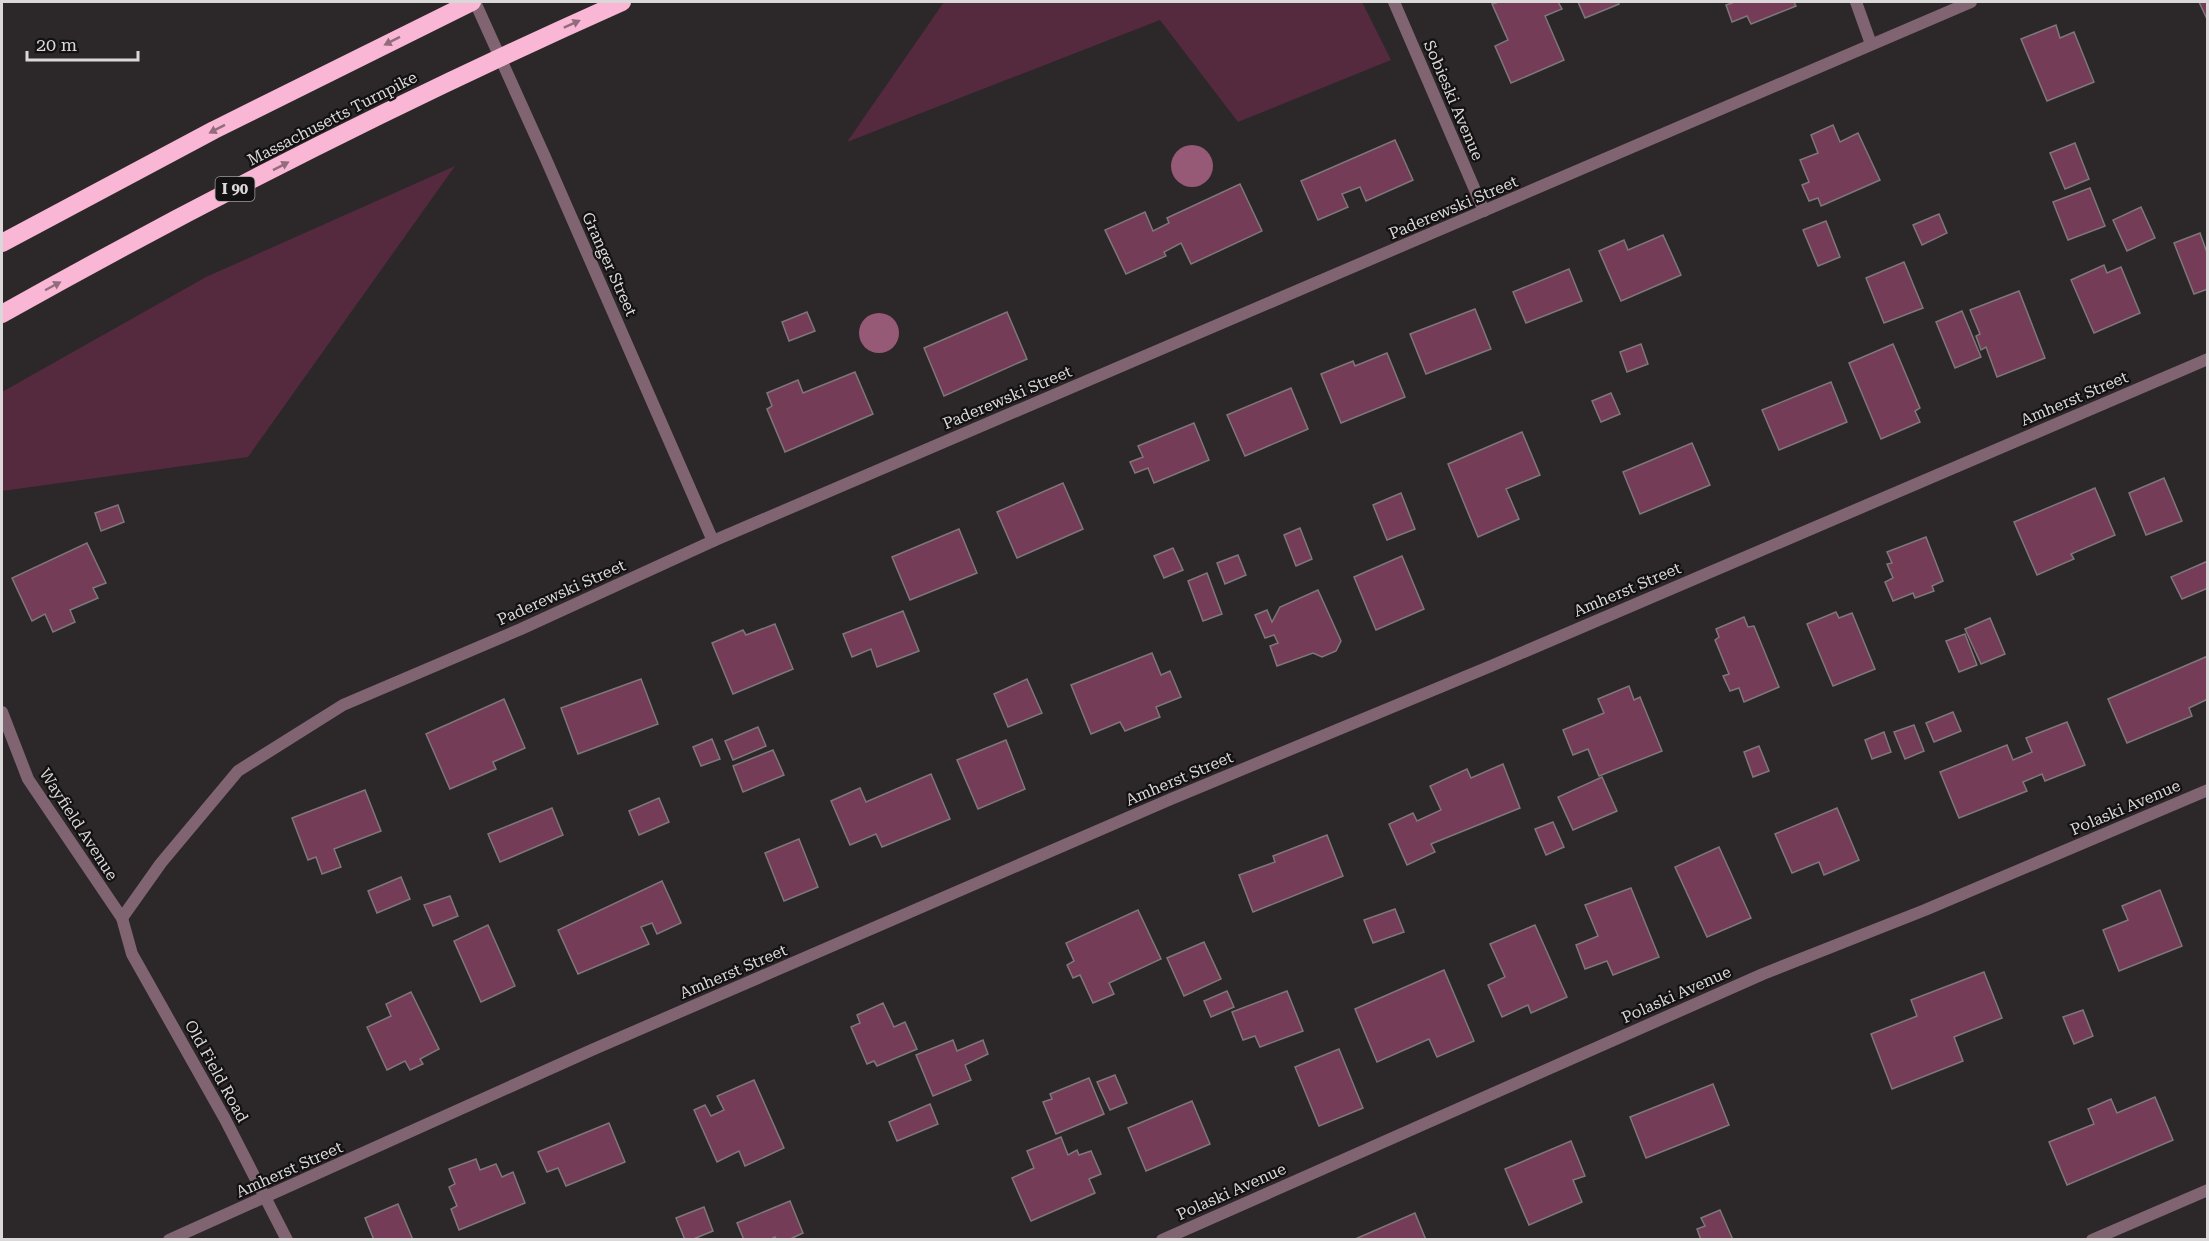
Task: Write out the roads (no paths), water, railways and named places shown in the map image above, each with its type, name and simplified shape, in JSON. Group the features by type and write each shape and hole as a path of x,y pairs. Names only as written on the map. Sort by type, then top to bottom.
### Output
{"highway":[{"path":"2,243 214,130 473,2"},
{"name":"Massachusetts Turnpike","path":"2,314 230,191 473,71 622,2"}],"street":[{"name":"Granger Street","path":"473,2 546,157 713,541"},
{"name":"Sobieski Avenue","path":"1394,2 1484,212"},
{"path":"1856,2 1871,44"},
{"name":"Paderewski Street","path":"122,918 161,863 238,771 343,705 521,629 713,541 1971,2"},
{"name":"Amherst Street","path":"169,1239 584,1054 1171,798 1491,666 2208,359"},
{"name":"Wayfield Avenue","path":"2,712 28,779 122,918"},
{"name":"Polaski Avenue","path":"1162,1239 1763,974 1925,910 2208,790"},
{"name":"Old Field Road","path":"122,918 132,954 225,1119 287,1239"},
{"path":"2092,1239 2208,1190"}]}
